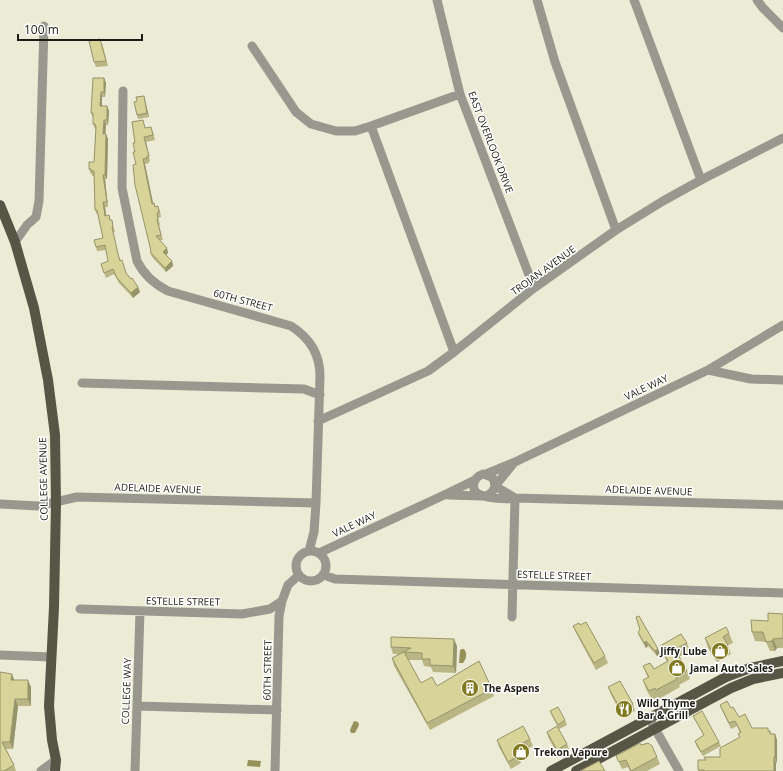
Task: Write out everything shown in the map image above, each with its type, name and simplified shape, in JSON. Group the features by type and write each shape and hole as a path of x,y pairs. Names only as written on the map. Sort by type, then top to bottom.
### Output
{"main road":[{"name":"COLLEGE AVENUE","path":"0,205 15,242 34,308 48,380 55,435 56,503 54,607 49,706 52,740 56,760 55,771"},
{"path":"552,771 726,677 750,668 782,667"},
{"path":"576,771 731,688 782,667"},
{"name":"COLLEGE AVENUE","path":"56,760 63,771"}],"street":[{"name":"EAST OVERLOOK DRIVE","path":"437,0 460,94 534,288"},
{"path":"537,0 555,62 616,230"},
{"path":"634,0 701,180"},
{"path":"757,0 783,28"},
{"path":"15,242 27,225 36,217 39,201 44,26"},
{"path":"252,46 296,112 311,124 336,131 355,131 460,94"},
{"name":"60TH STREET","path":"123,92 122,188 136,261 141,268 151,280 168,291 284,323 298,330 309,341 317,355 320,369 320,395 314,552 302,554 297,560 296,568 299,575 288,585 282,601 279,616 275,771"},
{"path":"371,126 454,352"},
{"name":"TROJAN AVENUE","path":"318,421 428,371 534,288 616,230 701,180 783,138"},
{"name":"VALE WAY","path":"314,552 442,496 475,480 480,475 515,462 708,370 783,325"},
{"path":"708,370 751,378 783,380"},
{"path":"82,383 304,388 320,395"},
{"name":"VALE WAY","path":"442,496 484,496 492,492 495,486 515,462"},
{"path":"486,474 492,477 495,486"},
{"path":"475,480 473,486 474,490 479,495 484,496"},
{"name":"ADELAIDE AVENUE","path":"495,486 515,498"},
{"name":"ADELAIDE AVENUE","path":"484,496 510,499 783,505"},
{"name":"ADELAIDE AVENUE","path":"0,504 38,506 77,497 316,503"},
{"path":"512,617 515,498"},
{"path":"299,575 304,580 311,582 324,576 327,567 325,559 314,552"},
{"name":"ESTELLE STREET","path":"324,576 335,579 783,593"},
{"name":"ESTELLE STREET","path":"80,609 242,614 270,609 282,601"},
{"name":"COLLEGE WAY","path":"135,771 140,611"},
{"path":"0,655 51,657"},
{"path":"137,706 276,710"},
{"path":"649,718 679,771"},
{"path":"40,771 56,760"}],"shaded area":[{"path":"464,649 466,656 463,663 459,663 460,650"},
{"path":"354,721 358,722 359,725 355,733 351,733 350,730"},
{"path":"248,760 261,761 260,767 247,766"}],"building":[{"path":"100,39 106,61 94,62 89,41"},
{"path":"93,78 104,78 104,92 101,92 100,106 107,106 107,120 104,120 103,134 106,134 105,175 103,175 107,202 103,202 105,216 109,215 110,220 112,220 112,227 120,261 122,260 126,273 131,279 132,278 138,287 131,293 117,278 113,269 104,273 101,264 108,261 105,245 96,247 94,240 103,238 97,210 95,210 94,171 89,169 89,162 94,162 96,127 95,124 93,124 93,113 91,113"},
{"path":"144,96 147,113 137,115 134,102 137,101 136,97"},
{"path":"143,120 145,128 151,127 153,135 144,137 149,156 143,159 152,204 154,203 155,207 158,206 159,212 157,213 157,220 161,235 156,236 167,248 163,252 172,261 165,268 150,252 135,185 133,165 136,164 133,152 135,152 133,143 135,143 132,122"},
{"path":"768,613 783,614 783,638 773,639 772,641 766,642 763,632 752,632 751,620 768,621"},
{"path":"639,616 658,649 655,651 646,641 644,643 638,632 640,630 636,617"},
{"path":"586,622 605,656 594,663 573,626"},
{"path":"726,627 729,633 723,637 728,645 713,653 705,638"},
{"path":"681,634 687,643 675,649 687,671 676,677 677,679 656,690 655,688 649,691 643,680 649,677 643,666 650,663 654,669 668,661 660,646"},
{"name":"The Aspens","path":"391,637 454,639 453,666 430,665 430,659 422,659 422,653 404,652 421,683 432,677 437,686 479,661 492,689 427,723 392,658 411,648 391,647"},
{"path":"0,672 12,674 11,680 28,680 28,699 15,699 10,742 2,742 14,765 4,771 0,771"},
{"path":"620,681 633,704 621,710 608,687"},
{"path":"727,701 739,717 745,714 752,728 768,728 770,734 775,734 774,771 698,770 698,760 706,760 704,757 720,757 720,748 740,737 738,734 741,732 735,721 729,723 720,705"},
{"path":"558,707 565,720 558,725 550,711"},
{"path":"702,711 719,742 701,752 695,741 704,735 693,716"},
{"path":"523,726 530,739 514,748 518,756 508,762 497,740"},
{"path":"557,726 567,744 557,750 547,732"},
{"path":"640,743 641,745 648,743 652,746 657,757 631,771 626,760 619,762 616,756"},
{"path":"599,761 605,771 580,771"}],"place":[{"name":"Jiffy Lube","path":"720,651"},
{"name":"Jamal Auto Sales","path":"677,668"},
{"name":"The Aspens","path":"470,688"},
{"name":"Wild Thyme Bar & Grill","path":"624,709"},
{"name":"Trekon Vapure","path":"521,752"}]}
